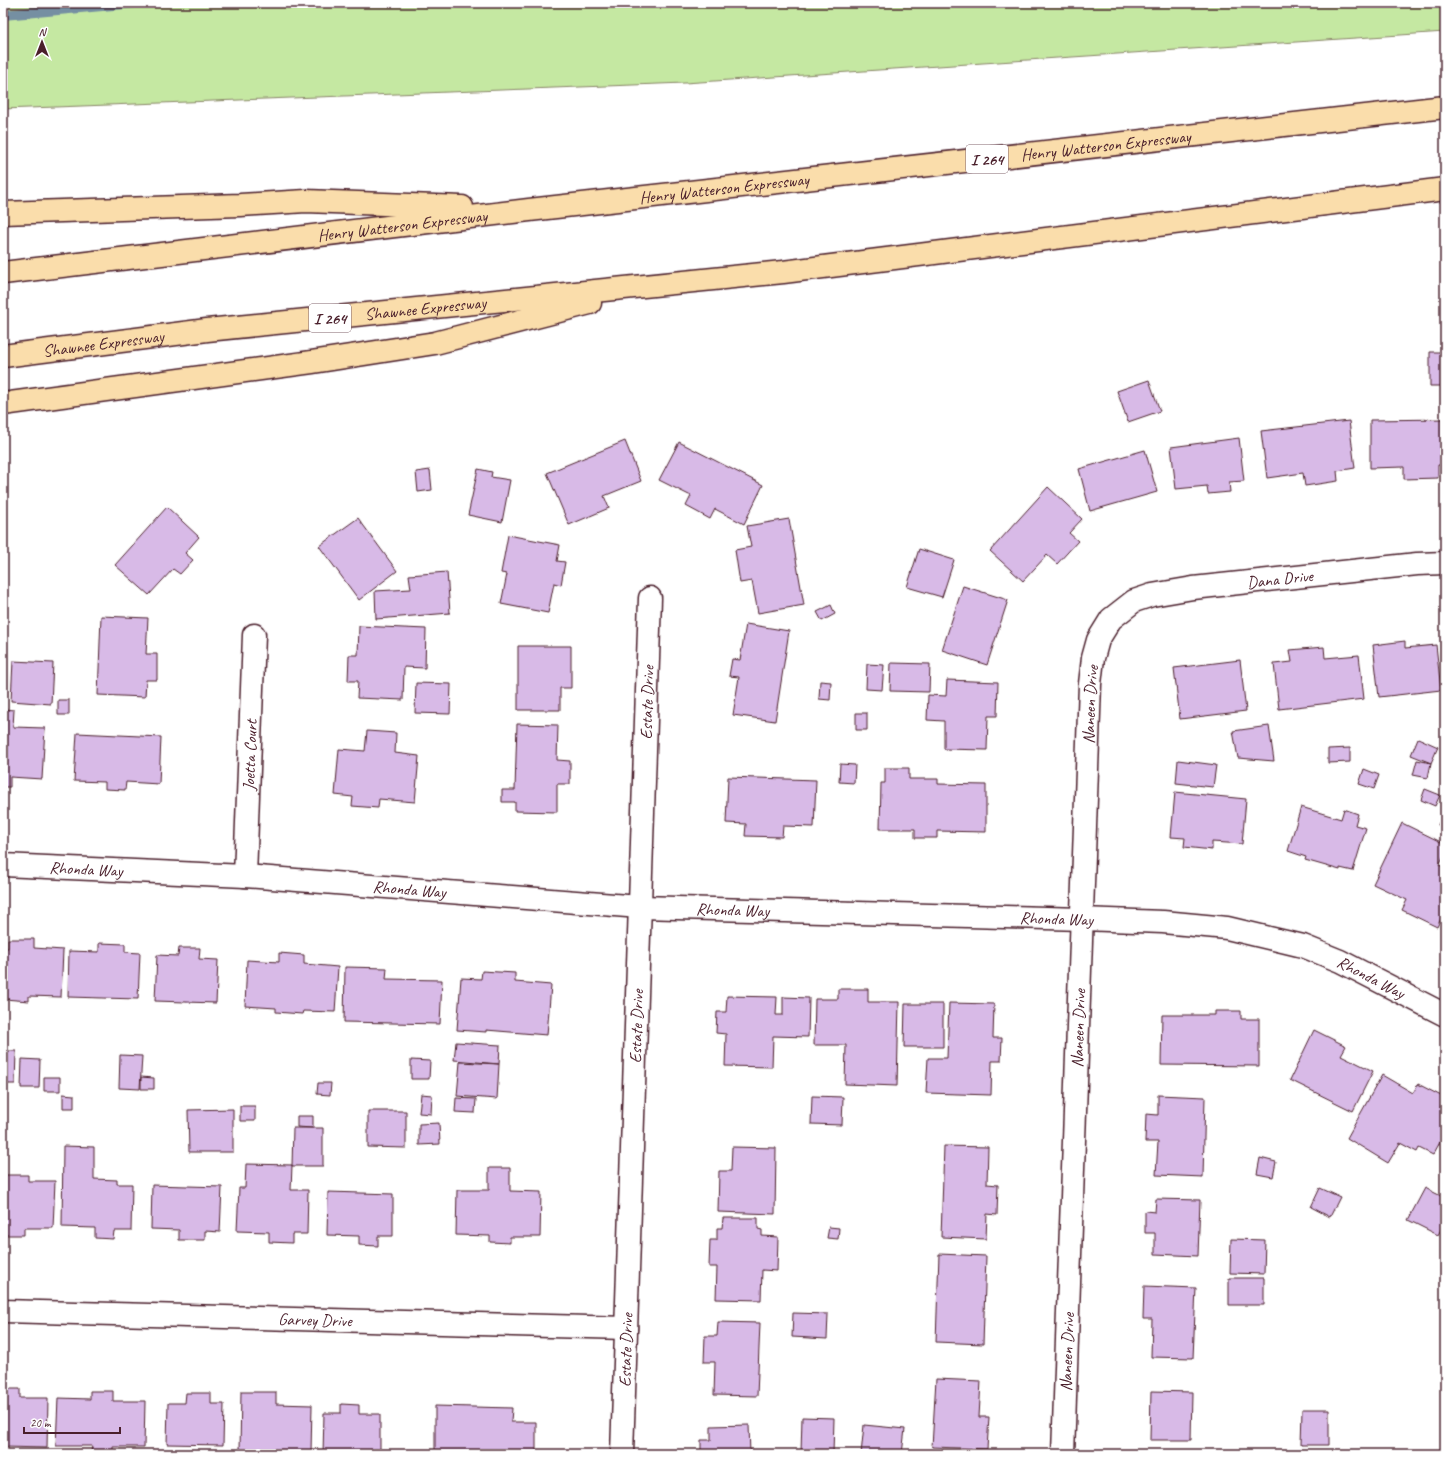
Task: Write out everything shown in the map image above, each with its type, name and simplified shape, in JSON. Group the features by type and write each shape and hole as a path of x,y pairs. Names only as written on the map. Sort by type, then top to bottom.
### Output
{"highway":[{"name":"Henry Watterson Expressway","path":"3,273 529,210 1445,107"},
{"name":"I 264","path":"657,285 783,272 1445,189"},
{"path":"3,213 240,205 306,201 529,210"},
{"path":"3,404 312,362 435,343 657,285"},
{"name":"Shawnee Expressway","path":"3,356 207,330 657,285"}],"street":[{"name":"Dana Drive","path":"1119,610 1134,601 1152,595 1193,588 1417,564 1445,563"},
{"name":"Estate Drive","path":"622,1454 650,598"},
{"name":"Naneen Drive","path":"1063,1454 1090,684 1093,658 1098,640 1111,618 1119,610"},
{"name":"Joetta Court","path":"245,876 254,635"},
{"name":"Rhonda Way","path":"3,865 245,876 640,907 1082,919 1163,922 1227,928 1304,946 1340,961 1445,1015"},
{"name":"Garvey Drive","path":"3,1311 626,1328"}],"green space":[{"path":"3,3 1445,3 1445,32 685,83 3,109"}],"building":[{"path":"1430,352 1445,352 1445,386 1430,386"},
{"path":"1149,380 1160,411 1128,422 1117,391"},
{"path":"1445,419 1445,465 1438,465 1438,478 1404,479 1404,467 1370,468 1370,420"},
{"path":"1349,421 1355,468 1337,471 1338,481 1305,486 1303,473 1267,478 1261,431"},
{"path":"1239,438 1244,481 1229,482 1230,492 1208,494 1207,486 1176,489 1171,447"},
{"path":"625,441 641,481 604,496 609,508 569,525 547,473"},
{"path":"679,442 763,485 744,524 715,509 710,519 686,506 691,496 659,480"},
{"path":"1145,450 1157,492 1090,511 1079,469"},
{"path":"478,469 492,472 491,477 510,480 502,522 468,515"},
{"path":"430,470 432,490 418,492 416,472"},
{"path":"1048,487 1082,519 1069,533 1078,541 1057,564 1047,555 1023,581 990,551"},
{"path":"167,507 199,537 185,553 193,560 180,574 173,569 149,595 115,565"},
{"path":"358,518 397,571 359,600 319,546"},
{"path":"789,519 804,605 758,613 752,581 740,583 735,550 751,547 747,526"},
{"path":"508,535 560,545 557,561 565,562 561,585 554,583 548,613 501,604 507,574 501,573"},
{"path":"919,549 954,560 942,597 907,587"},
{"path":"447,572 450,613 376,619 375,591 411,589 409,575"},
{"path":"963,586 1008,600 987,665 942,650"},
{"path":"831,605 835,614 822,621 817,612"},
{"path":"101,616 148,618 146,654 157,654 157,680 146,680 145,697 98,695"},
{"path":"746,624 789,631 775,721 733,715 739,677 729,676 732,659 740,660"},
{"path":"359,626 426,629 425,668 404,667 403,700 357,698 358,681 348,681 349,655 358,655"},
{"path":"1405,641 1405,648 1436,645 1441,690 1379,697 1373,645"},
{"path":"518,646 571,646 571,688 560,688 560,710 518,710"},
{"path":"1324,647 1325,658 1359,655 1364,699 1279,709 1274,664 1292,662 1290,650"},
{"path":"1240,660 1246,711 1180,719 1174,668"},
{"path":"13,661 53,663 51,704 11,701"},
{"path":"891,663 930,664 929,692 890,691"},
{"path":"867,664 884,665 882,690 866,689"},
{"path":"947,680 998,682 997,716 988,716 987,750 944,749 944,721 927,720 928,695 946,696"},
{"path":"820,681 831,682 830,700 819,699"},
{"path":"416,683 451,684 450,714 415,713"},
{"path":"58,700 69,700 69,715 58,715"},
{"path":"3,709 14,710 13,727 45,728 42,779 10,777 10,787 3,787"},
{"path":"856,713 867,713 867,730 856,730"},
{"path":"517,724 558,725 557,760 570,761 570,784 557,784 557,812 515,811 515,802 502,802 502,790 515,790"},
{"path":"1269,726 1274,761 1238,758 1233,731"},
{"path":"367,731 396,733 395,753 419,756 415,802 379,799 378,808 352,806 353,797 335,795 339,749 365,751"},
{"path":"77,733 161,737 159,784 126,782 125,790 105,789 105,782 74,781"},
{"path":"1418,738 1438,747 1431,763 1411,755"},
{"path":"1350,748 1350,762 1328,763 1328,749"},
{"path":"1178,760 1216,765 1213,787 1176,783"},
{"path":"1417,760 1431,763 1428,778 1413,775"},
{"path":"840,764 855,765 854,783 839,782"},
{"path":"885,768 909,768 909,779 938,779 938,784 986,785 986,832 937,831 937,838 915,838 915,829 880,829 881,783 885,783"},
{"path":"1364,769 1379,775 1374,789 1359,784"},
{"path":"728,777 816,780 814,827 783,826 782,837 745,836 746,824 726,823"},
{"path":"1425,789 1440,795 1435,806 1421,800"},
{"path":"1175,792 1246,799 1242,844 1212,842 1212,850 1184,847 1185,838 1171,837"},
{"path":"1301,807 1341,819 1344,809 1358,814 1355,825 1366,828 1353,871 1340,868 1340,870 1305,860 1306,857 1288,851"},
{"path":"1445,809 1445,828 1438,825"},
{"path":"1402,823 1445,844 1445,853 1439,865 1445,868 1445,910 1437,927 1402,910 1407,900 1373,884"},
{"path":"8,939 34,939 34,948 63,950 61,997 29,996 29,1001 4,999 3,948 8,948"},
{"path":"99,943 125,944 125,952 140,953 138,999 68,997 69,951 99,952"},
{"path":"179,948 200,948 199,959 218,960 216,1003 155,1001 157,955 178,956"},
{"path":"279,953 304,955 304,964 338,967 335,1012 303,1011 302,1014 276,1012 276,1008 245,1006 247,960 279,962"},
{"path":"345,967 387,968 386,979 442,980 440,1024 344,1022"},
{"path":"482,971 515,973 515,982 551,985 547,1035 486,1030 486,1032 457,1030 461,978 481,979"},
{"path":"838,989 868,989 868,1002 899,1002 897,1086 845,1084 846,1045 814,1045 815,999 838,999"},
{"path":"727,996 777,997 776,1015 783,1015 783,997 809,998 808,1037 773,1036 772,1067 725,1066 726,1034 716,1033 717,1012 726,1012"},
{"path":"949,1003 994,1004 993,1038 1002,1038 1001,1061 992,1061 991,1095 926,1093 928,1058 947,1058"},
{"path":"905,1004 943,1004 943,1047 904,1047"},
{"path":"1215,1011 1241,1011 1241,1019 1259,1019 1259,1066 1161,1065 1162,1015 1215,1015"},
{"path":"1314,1030 1346,1046 1341,1055 1373,1071 1353,1111 1290,1080"},
{"path":"456,1042 500,1045 499,1064 454,1060"},
{"path":"3,1051 16,1051 15,1084 3,1084"},
{"path":"120,1055 142,1056 140,1089 119,1088"},
{"path":"22,1059 40,1060 39,1088 21,1088"},
{"path":"411,1060 430,1061 429,1079 411,1079"},
{"path":"460,1062 499,1064 497,1099 457,1096"},
{"path":"1382,1075 1413,1093 1418,1084 1445,1098 1440,1108 1445,1110 1445,1133 1433,1155 1419,1148 1417,1152 1400,1143 1388,1163 1347,1138"},
{"path":"44,1077 60,1077 60,1091 44,1091"},
{"path":"141,1077 154,1078 154,1089 141,1089"},
{"path":"318,1083 331,1083 330,1095 317,1094"},
{"path":"63,1094 74,1095 74,1108 63,1108"},
{"path":"421,1094 432,1095 431,1114 419,1113"},
{"path":"1158,1095 1205,1097 1203,1177 1156,1175 1158,1142 1145,1142 1146,1114 1158,1115"},
{"path":"812,1096 843,1097 842,1125 811,1124"},
{"path":"456,1098 476,1099 475,1113 455,1112"},
{"path":"240,1106 255,1106 255,1121 240,1121"},
{"path":"233,1109 233,1152 189,1152 188,1110"},
{"path":"368,1111 406,1111 406,1148 368,1147"},
{"path":"297,1116 313,1116 313,1128 297,1127"},
{"path":"439,1123 440,1144 419,1145 419,1124"},
{"path":"293,1128 323,1128 323,1166 292,1166"},
{"path":"63,1146 94,1147 94,1179 117,1180 117,1184 132,1184 131,1231 114,1231 113,1239 95,1238 95,1228 62,1227"},
{"path":"944,1146 988,1147 987,1184 998,1185 997,1215 987,1214 986,1239 941,1237"},
{"path":"732,1147 776,1148 775,1214 718,1212 719,1171 731,1171"},
{"path":"1260,1158 1276,1162 1273,1177 1257,1174"},
{"path":"246,1164 292,1165 291,1190 308,1190 307,1234 292,1234 292,1243 269,1242 269,1232 237,1231 239,1188 245,1188"},
{"path":"489,1168 510,1168 510,1191 541,1192 540,1237 510,1237 510,1243 490,1242 490,1236 456,1235 457,1190 489,1190"},
{"path":"3,1175 28,1175 28,1181 55,1181 53,1228 24,1228 24,1235 3,1235"},
{"path":"152,1185 222,1187 220,1232 205,1231 205,1240 179,1240 179,1230 151,1229"},
{"path":"1320,1188 1340,1197 1330,1217 1311,1207"},
{"path":"1425,1188 1445,1198 1445,1222 1438,1235 1408,1220"},
{"path":"328,1192 393,1194 393,1236 378,1236 378,1246 359,1245 359,1236 327,1235"},
{"path":"1156,1199 1200,1200 1198,1256 1155,1254 1155,1233 1145,1233 1145,1211 1155,1212"},
{"path":"723,1218 758,1218 758,1229 762,1230 762,1236 778,1237 777,1271 762,1270 761,1300 716,1299 717,1267 709,1267 710,1240 717,1240 717,1228 722,1228"},
{"path":"829,1227 839,1228 838,1239 827,1238"},
{"path":"1231,1239 1265,1240 1264,1274 1230,1273"},
{"path":"939,1254 986,1256 983,1344 936,1342"},
{"path":"1229,1278 1264,1278 1264,1305 1229,1305"},
{"path":"1144,1286 1196,1288 1193,1358 1151,1357 1152,1319 1143,1319"},
{"path":"793,1313 828,1314 827,1339 792,1337"},
{"path":"718,1322 760,1323 757,1396 714,1395 715,1362 704,1362 705,1336 717,1336"},
{"path":"936,1379 981,1381 979,1417 989,1417 987,1449 932,1447"},
{"path":"3,1389 20,1389 20,1398 48,1398 47,1448 3,1447"},
{"path":"90,1391 113,1391 113,1401 145,1401 144,1447 113,1447 113,1452 91,1451 92,1446 56,1446 58,1398 90,1399"},
{"path":"1151,1391 1192,1392 1191,1440 1150,1440"},
{"path":"241,1392 276,1392 276,1404 312,1405 311,1452 256,1454 256,1451 240,1451"},
{"path":"186,1393 211,1393 211,1404 224,1404 223,1445 167,1444 168,1403 185,1403"},
{"path":"341,1404 359,1405 359,1414 380,1414 380,1454 323,1454 324,1413 341,1413"},
{"path":"435,1406 512,1408 511,1422 536,1422 536,1454 435,1453"},
{"path":"1302,1409 1329,1409 1329,1445 1301,1445"},
{"path":"802,1417 834,1418 833,1454 801,1453"},
{"path":"749,1425 750,1454 701,1454 701,1440 711,1440 711,1426"},
{"path":"864,1425 905,1429 902,1454 861,1454"}],"waterway":[{"path":"3,15 135,3"}]}
